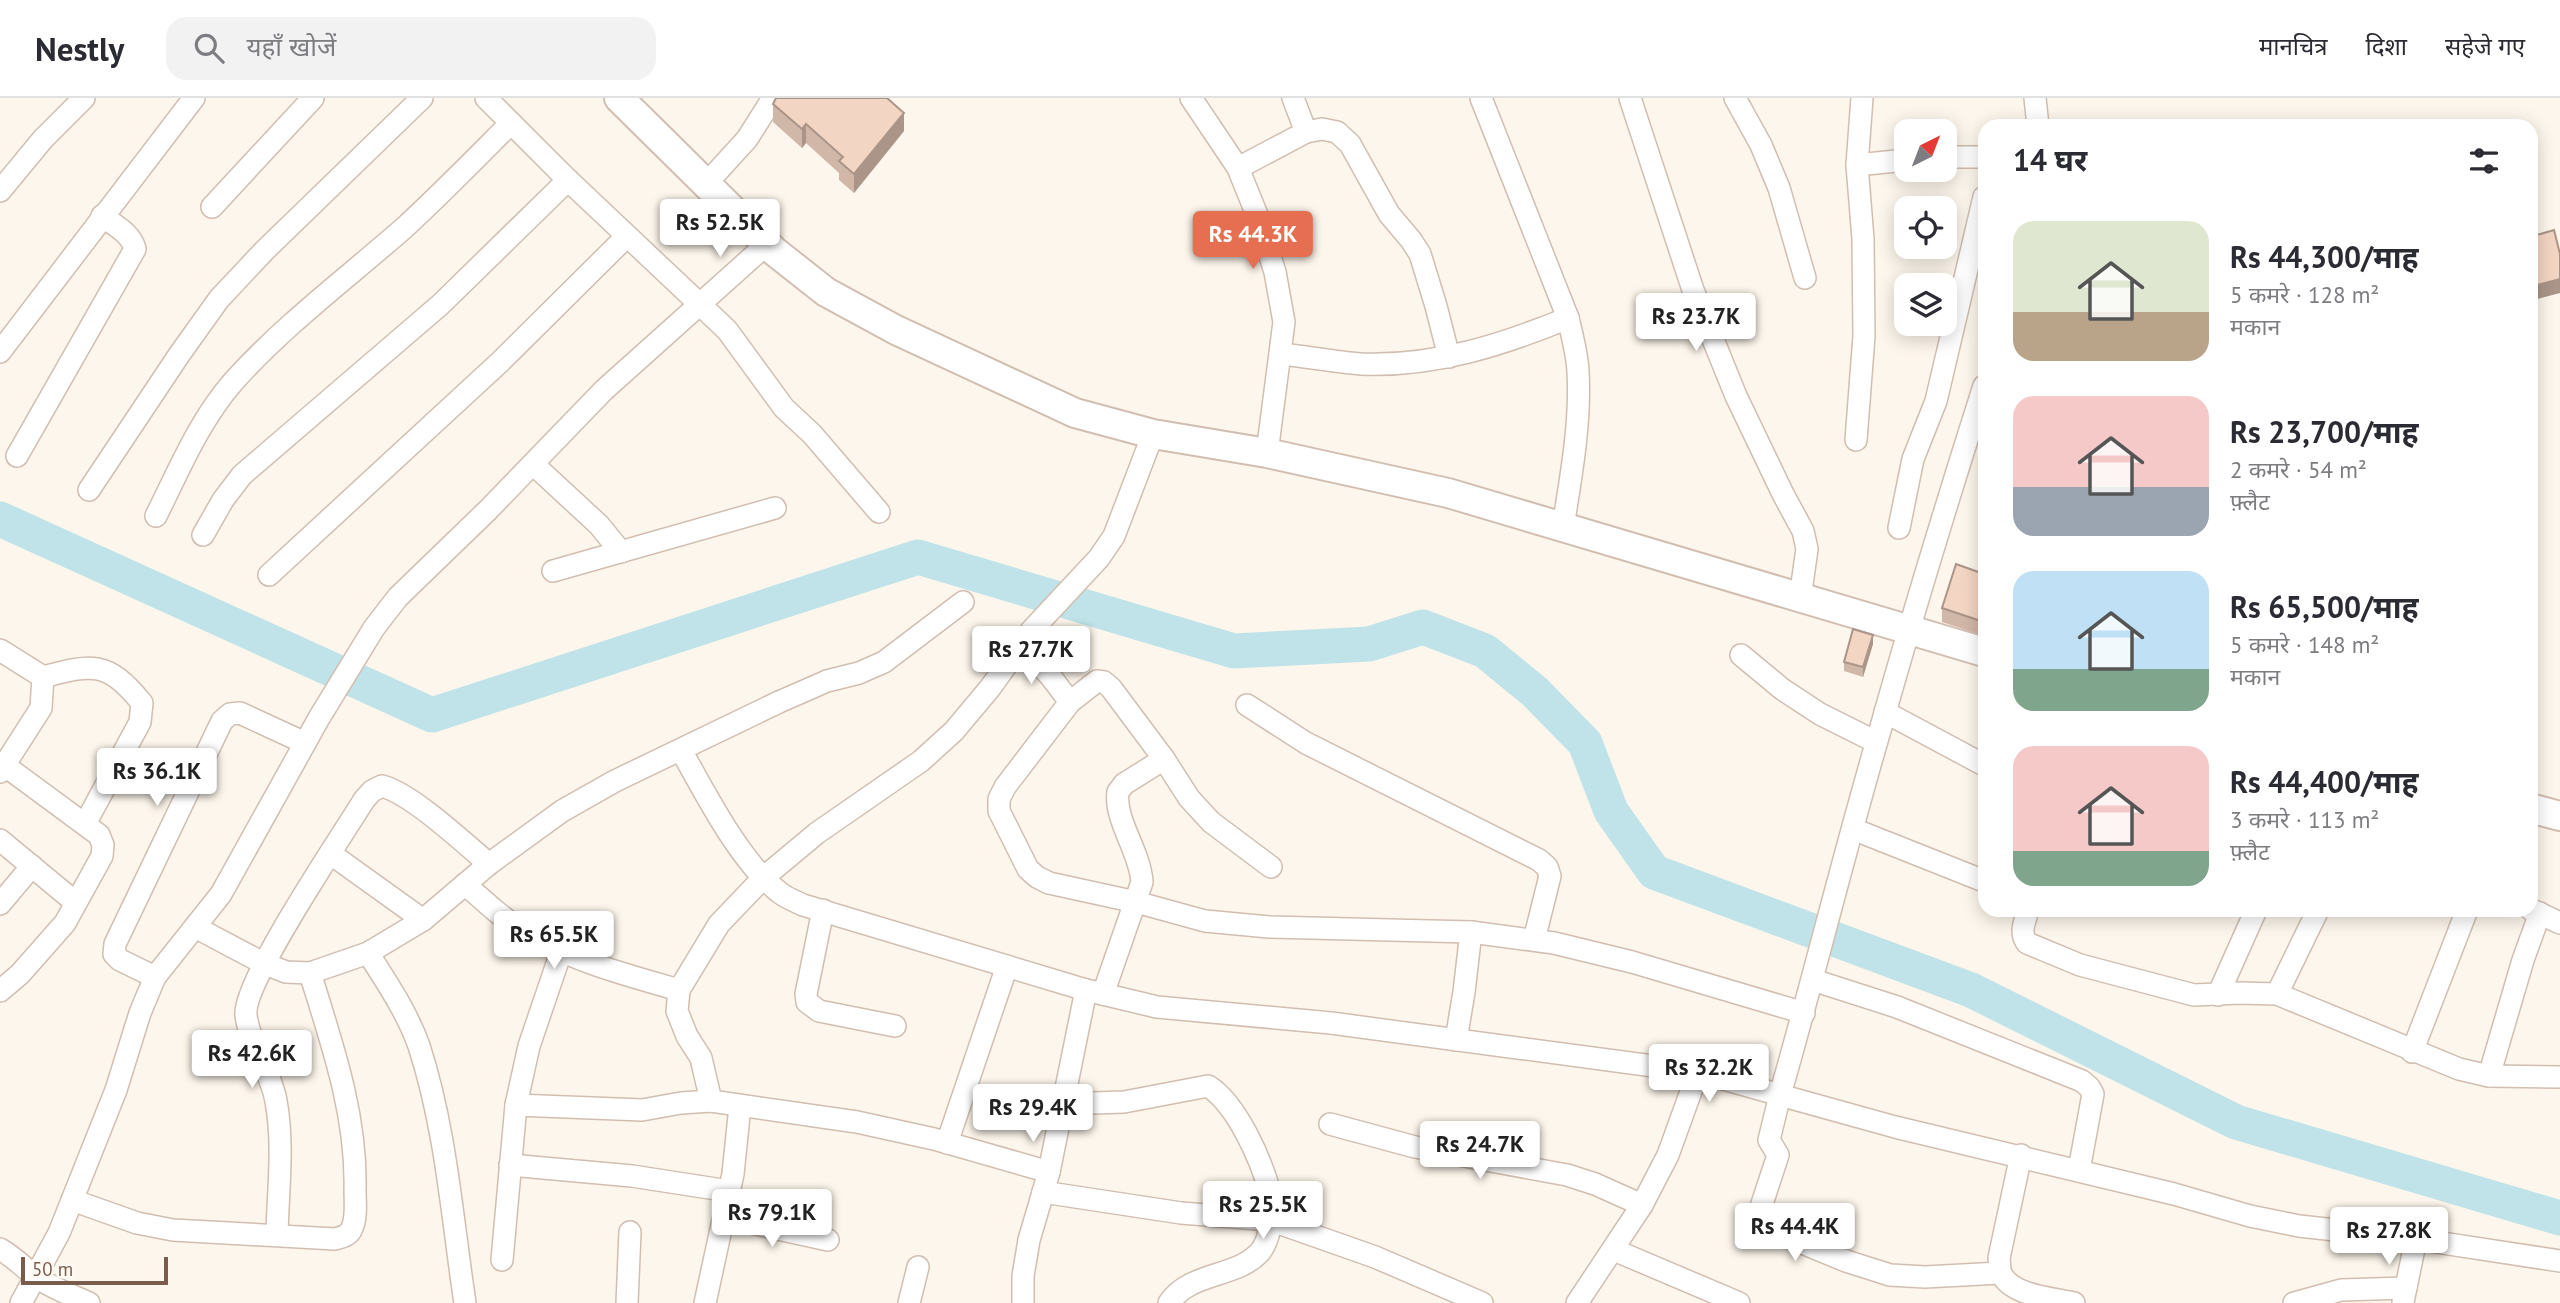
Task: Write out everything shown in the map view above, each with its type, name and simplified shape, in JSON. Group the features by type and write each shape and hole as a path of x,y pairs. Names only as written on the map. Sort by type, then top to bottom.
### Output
{"street":[{"path":"0,191 43,139 84,98"},
{"path":"0,352 194,98"},
{"path":"212,207 313,98"},
{"path":"89,490 219,299 265,250 422,98"},
{"path":"486,98 568,180 727,330 784,408 812,434 879,512"},
{"path":"619,98 767,244 826,292 896,330 1075,414 1153,434 1267,453 1448,493 1978,650"},
{"path":"706,184 747,139 773,98"},
{"path":"1191,98 1238,168 1257,215 1275,272 1284,322 1282,354 1267,453"},
{"path":"1294,98 1306,132"},
{"path":"1481,98 1568,318 1578,371 1575,448 1563,527"},
{"path":"1630,98 1693,290 1736,397 1803,531 1807,550 1800,598"},
{"path":"1735,98 1761,145 1779,188 1805,278"},
{"path":"1856,440 1864,336 1863,239 1857,165 1862,98"},
{"path":"2035,98 2037,119"},
{"path":"156,516 191,445 209,414 233,382 318,302 406,226 511,123"},
{"path":"1238,168 1306,132 1322,129 1337,132 1350,144 1389,214 1420,254 1449,357"},
{"path":"1957,157 1978,158"},
{"path":"1857,165 1894,161"},
{"path":"203,535 242,475 440,306 568,180"},
{"path":"18,456 135,249 127,234 102,216"},
{"path":"1899,528 1913,459 1937,401 1978,223"},
{"path":"269,575 500,362 627,236"},
{"path":"21,1303 59,1233 116,1090 139,1013 155,977 221,894 319,718 374,628 398,597 604,390 767,244"},
{"path":"1282,354 1361,364 1412,363 1513,341 1568,318"},
{"path":"1978,405 1935,540 1829,913 1816,971 1769,1140 1778,1155 1758,1220 1761,1226 1846,1261 1890,1275 1925,1278 2000,1273"},
{"path":"710,1101 701,1058 687,1036 677,1011 679,990 719,924 763,878 817,833 921,761 954,731 1026,638 1099,558 1114,536 1153,434"},
{"path":"533,464 599,525 621,552"},
{"path":"553,571 775,508"},
{"path":"195,927 263,963 286,972 310,974 368,953 423,920 489,864 562,811 615,781 827,681 859,673 884,662 963,601"},
{"path":"1026,638 1070,702"},
{"path":"0,650 43,677 83,666 99,667 131,690 142,703 140,722 85,824"},
{"path":"1741,655 1782,689 1820,714 1876,742"},
{"path":"0,991 20,974 65,923 102,856 103,845 99,835 2,768 41,708 43,677"},
{"path":"1271,867 1210,822 1189,798 1164,759 1104,682 1097,681 1070,702 1005,787 999,799 999,811 1028,869 1049,883 1136,902 1205,921 1269,927 1471,932 1554,943 1632,962 1804,1013"},
{"path":"1247,705 1306,743 1539,860 1547,867 1550,876 1534,940"},
{"path":"1885,712 1978,762"},
{"path":"155,977 120,960 114,954 115,943 222,721 230,714 240,713 305,743"},
{"path":"681,750 725,827 763,878 781,894 823,911 1094,992 1157,1007 1249,1014 1698,1072 1895,1126 2021,1155 2250,1216 2299,1226 2416,1239 2560,1261"},
{"path":"1023,1303 1023,1276 1029,1240 1046,1182 1062,1104 1094,992 1136,902 1142,881 1141,866 1119,809 1118,792 1124,784 1164,759"},
{"path":"277,1234 280,1135 276,1101 270,1075 245,1014 248,994 263,963 364,800 372,791 382,786 392,789 437,820 489,864"},
{"path":"2538,810 2560,816"},
{"path":"1853,829 1978,879"},
{"path":"0,840 75,902"},
{"path":"331,854 423,920"},
{"path":"0,904 32,866"},
{"path":"465,884 496,912 531,936 561,951 679,990"},
{"path":"823,911 806,994 807,1002 819,1011 895,1026"},
{"path":"2538,912 2560,923"},
{"path":"2026,917 2022,930 2027,943 2116,976 2194,995 2277,994 2367,1030 2412,1052 2459,1069 2489,1076 2560,1077"},
{"path":"2218,995 2253,917"},
{"path":"2277,994 2315,917"},
{"path":"2412,1052 2464,917"},
{"path":"2489,1076 2534,917"},
{"path":"1456,1040 1471,932"},
{"path":"502,1260 516,1105 529,1046 561,951"},
{"path":"368,953 400,1004 418,1045 438,1115 465,1303"},
{"path":"947,1143 1007,966"},
{"path":"1816,971 1909,1012 2082,1081 2092,1094 2079,1170"},
{"path":"72,1199 136,1223 173,1230 335,1239 346,1236 352,1228 355,1214 356,1171 350,1116 334,1051 310,974"},
{"path":"1577,1303 1642,1205 1668,1155 1698,1072"},
{"path":"1062,1104 1124,1102 1208,1086 1223,1098 1246,1133 1271,1195 1265,1245 1257,1255 1246,1262 1186,1286 1169,1303"},
{"path":"516,1105 642,1110 710,1101 857,1122 947,1143 1046,1182 1181,1213 1270,1220 1375,1257 1482,1303"},
{"path":"705,1303 729,1191 740,1106"},
{"path":"1330,1124 1415,1147 1567,1175 1642,1205"},
{"path":"2021,1155 1999,1258 2000,1273 2011,1286 2074,1303"},
{"path":"510,1165 632,1175 729,1191"},
{"path":"724,1217 828,1240"},
{"path":"627,1303 631,1232"},
{"path":"2294,1303 2341,1290 2404,1296 2416,1239"},
{"path":"0,1249 18,1259 35,1276 89,1303"},
{"path":"1614,1250 1738,1303"},
{"path":"909,1303 918,1267"}],"building":[{"path":"776,98 887,98 904,113 854,174 839,161 843,157 806,124 802,129 773,104"},
{"path":"2554,230 2560,254 2560,279 2538,285 2538,235"},
{"path":"1956,564 1978,572 1978,620 1942,608"},
{"path":"1853,629 1873,635 1863,667 1844,662"}],"waterway":[{"path":"0,519 432,715 918,557 1234,651 1369,644 1423,627 1485,651 1535,692 1585,743 1611,811 1654,872 1971,990 2236,1122 2560,1218"}]}
